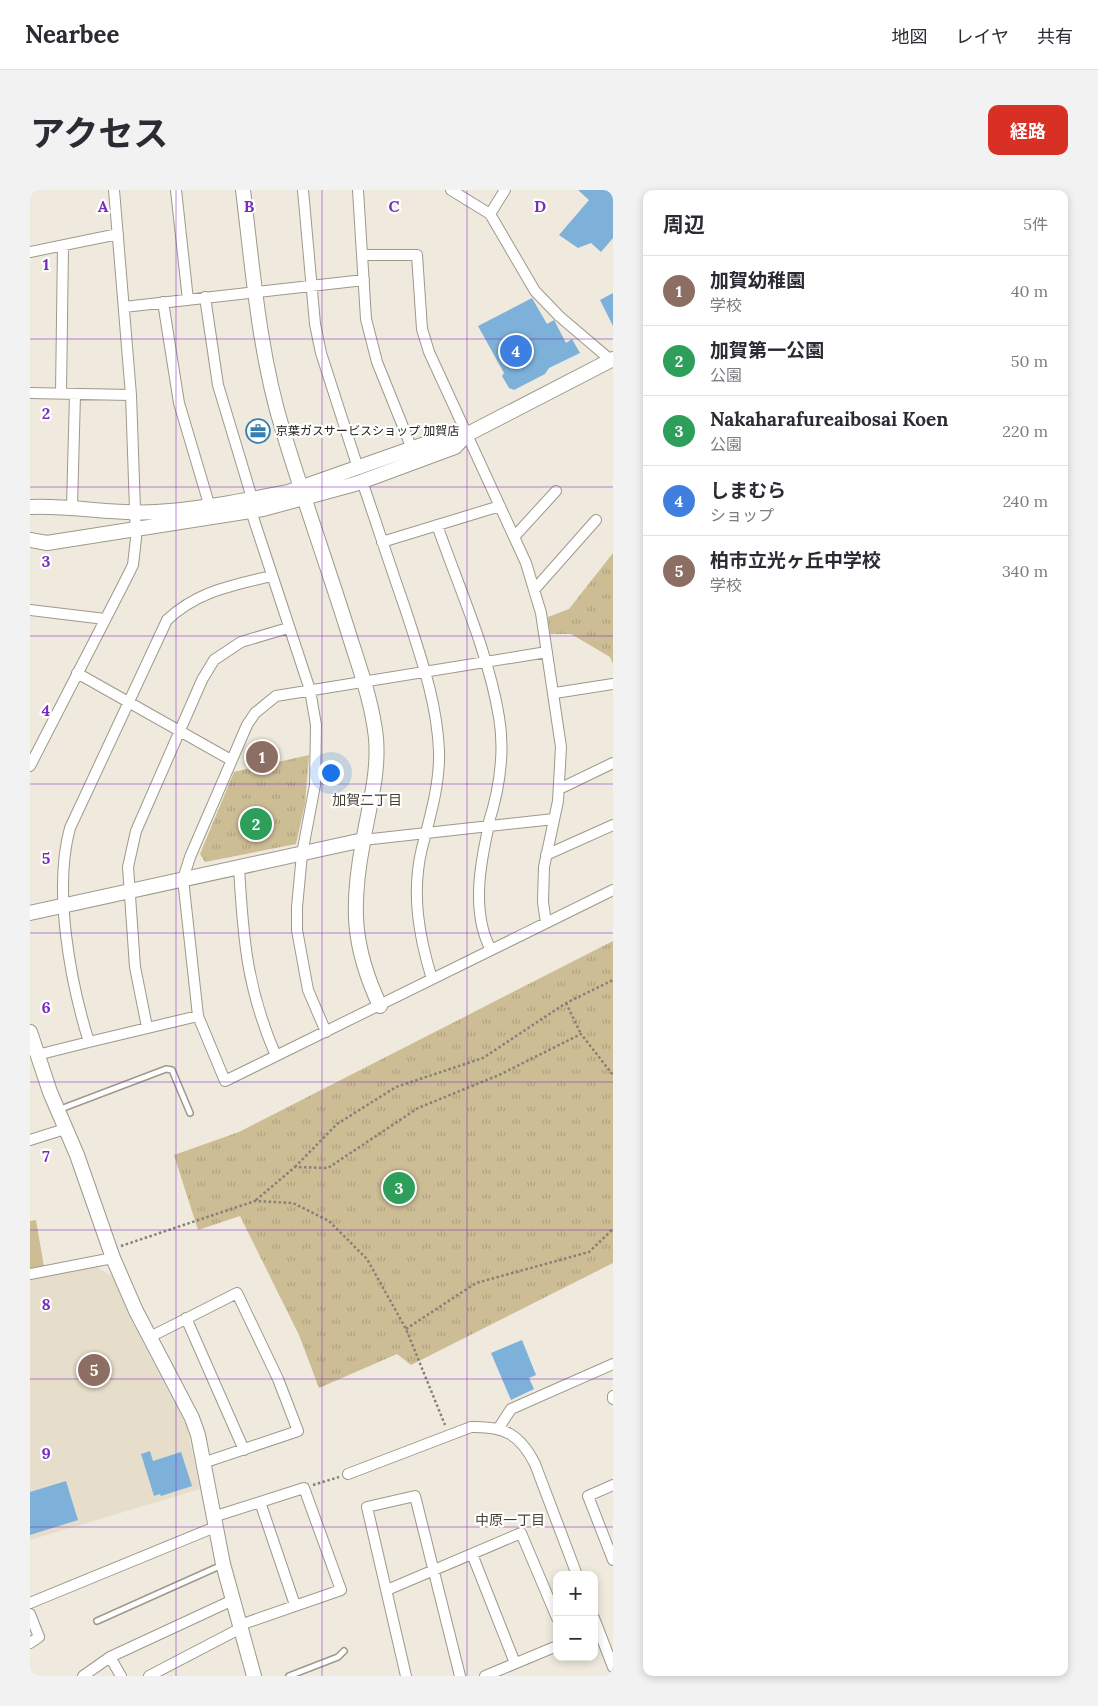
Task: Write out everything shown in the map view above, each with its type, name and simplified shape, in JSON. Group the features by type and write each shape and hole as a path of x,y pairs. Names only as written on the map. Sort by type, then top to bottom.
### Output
{"street":[{"path":"30,766 76,673 106,619 132,565 135,554 131,395 114,190"},
{"path":"176,190 188,300"},
{"path":"244,190 262,343 282,430 364,681 376,737 377,764 356,888 356,926 365,973 380,1006"},
{"path":"303,190 321,353 433,697 439,753 435,792 422,849 417,891 418,918 423,950 432,979"},
{"path":"358,190 366,319 377,362 412,449"},
{"path":"30,540 47,543 135,529 251,505 304,493 455,447 466,435 612,360 559,316 534,291 490,214 451,190"},
{"path":"490,214 505,190"},
{"path":"30,252 118,234"},
{"path":"61,393 63,246"},
{"path":"362,255 417,255 422,329 436,368 526,562 541,613 555,693 561,748 559,789 546,855 543,902 546,923"},
{"path":"124,307 364,280"},
{"path":"205,298 218,385 271,576 310,690 316,725 318,760 316,785 302,854 297,907 297,930 308,990 326,1032"},
{"path":"163,302 179,403 209,504"},
{"path":"30,393 131,395"},
{"path":"72,507 75,394"},
{"path":"360,475 412,449 450,435 466,435"},
{"path":"514,537 556,491"},
{"path":"30,506 156,512 209,504 251,505"},
{"path":"382,542 500,506"},
{"path":"534,590 596,520"},
{"path":"437,525 485,661 499,717 501,737 499,783 483,853 479,904 485,939 491,950"},
{"path":"89,1042 72,977 65,905 62,871 70,828 167,620 184,605 209,592 271,576"},
{"path":"30,610 106,619"},
{"path":"147,1027 136,967 128,890 128,866 136,831 202,680 214,660 241,642 288,628"},
{"path":"547,652 276,696 260,708 247,725 231,760 190,857 184,879 198,1016 225,1081 613,890"},
{"path":"76,673 231,760"},
{"path":"555,693 613,684"},
{"path":"559,789 613,763"},
{"path":"30,913 363,840 554,818"},
{"path":"546,855 613,825"},
{"path":"240,866 244,931 250,979 263,1027 276,1056"},
{"path":"37,1055 198,1016"},
{"path":"30,1032 57,1110 78,1155 111,1253 136,1311 192,1418 223,1564 254,1676"},
{"path":"30,1140 65,1129"},
{"path":"30,1274 111,1253"},
{"path":"150,1337 237,1293 278,1379 298,1431 203,1464"},
{"path":"186,1318 244,1450"},
{"path":"498,1429 511,1409 613,1364"},
{"path":"348,1474 471,1427 491,1427 510,1433 528,1450 575,1571"},
{"path":"613,1485 588,1496 613,1560"},
{"path":"30,1604 260,1502 304,1488 341,1590 240,1626 149,1676"},
{"path":"406,1676 367,1506 415,1496 460,1676"},
{"path":"260,1502 295,1605"},
{"path":"387,1590 521,1533 556,1616"},
{"path":"472,1554 515,1663"},
{"path":"83,1676 110,1657 233,1600"},
{"path":"30,1614 39,1637 30,1643"},
{"path":"598,1628 613,1667"},
{"path":"485,1676 553,1648"},
{"path":"110,1657 120,1676"}],"lane":[{"path":"57,1110 166,1069 172,1070 190,1113"},
{"path":"97,1621 223,1564"},
{"path":"289,1676 338,1657 344,1651"}],"path":[{"path":"111,1253 255,1201 295,1166 337,1124 396,1087 483,1058 566,1003 613,980"},
{"path":"566,1003 581,1034 613,1075"},
{"path":"295,1166 328,1168 418,1108 499,1075 581,1034"},
{"path":"255,1201 294,1203 329,1222 367,1259 406,1329 449,1435"},
{"path":"406,1329 476,1283 589,1252 613,1229"},
{"path":"304,1488 348,1474"}],"shaded area":[{"path":"95,1266 113,1277 128,1314 187,1427 200,1489 30,1540 30,1278"}],"green space":[{"path":"613,553 613,664 610,657 571,634 550,634 548,617 569,609"},
{"path":"309,755 305,804 296,844 205,862 200,854 234,772"},
{"path":"613,941 613,1263 411,1365 397,1354 319,1388 299,1335 240,1216 198,1230 174,1155 239,1132"},
{"path":"36,1220 44,1267 30,1269 30,1221"}],"building":[{"path":"578,190 613,190 613,238 601,252 591,243 578,248 559,235 589,200"},
{"path":"613,293 613,326 600,300"},
{"path":"532,298 547,324 554,320 566,343 572,339 580,353 549,368 545,374 514,390 509,388 502,376 504,373 478,326"},
{"path":"522,1340 536,1375 529,1378 534,1389 511,1400 491,1353"},
{"path":"150,1451 153,1461 181,1452 192,1486 161,1496 160,1494 154,1496 141,1454"},
{"path":"66,1481 78,1520 30,1535 30,1492"}],"place":[{"name":"しまむら","path":"516,351"},
{"name":"京葉ガスサービスショップ 加賀店","path":"258,431"},
{"name":"加賀幼稚園","path":"262,757"},
{"name":"加賀第一公園","path":"256,824"},
{"name":"Nakaharafureaibosai Koen","path":"399,1188"},
{"name":"柏市立光ヶ丘中学校","path":"94,1370"}],"district":[{"name":"加賀二丁目","path":"367,800"},
{"name":"中原一丁目","path":"510,1520"}]}
